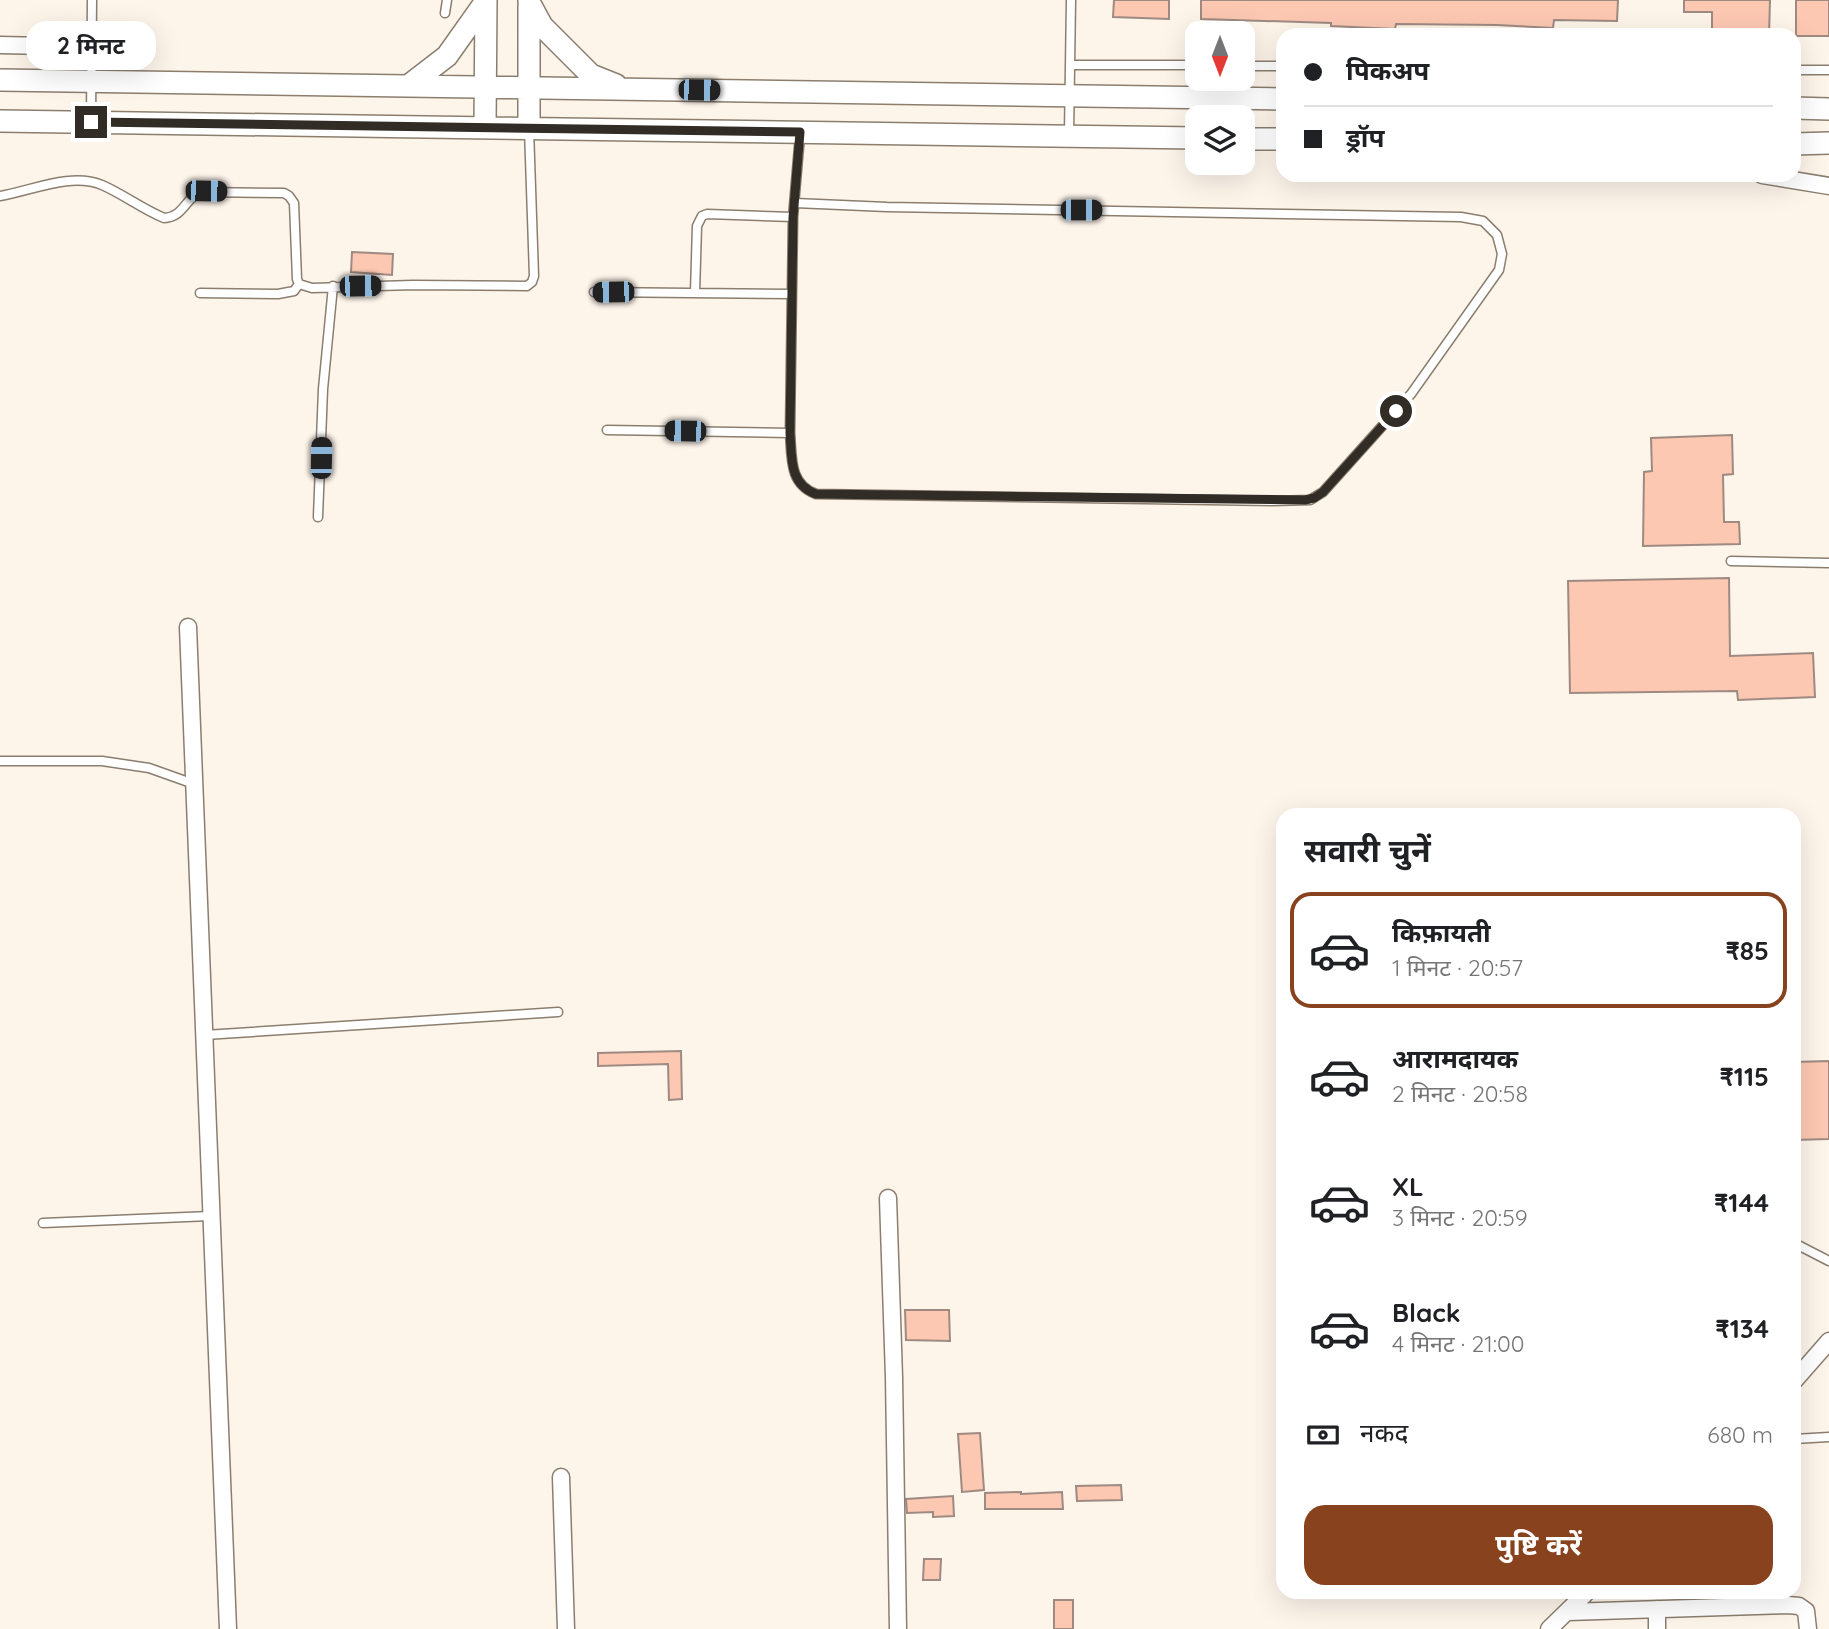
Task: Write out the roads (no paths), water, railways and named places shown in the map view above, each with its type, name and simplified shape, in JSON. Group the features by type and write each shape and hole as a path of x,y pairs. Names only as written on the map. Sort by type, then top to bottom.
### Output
{"main road":[{"path":"408,86 447,56 486,1"},
{"path":"485,127 486,1"},
{"path":"529,1 529,128"},
{"path":"529,1 542,26 591,75 624,89"},
{"path":"0,80 1276,99"},
{"path":"1801,108 1829,109"},
{"path":"0,121 1185,138"},
{"path":"1255,139 1276,139"},
{"path":"1801,144 1829,144"}],"street":[{"path":"0,46 92,47"},
{"path":"1801,181 1829,186"},
{"path":"188,627 228,1629"},
{"path":"888,1198 894,1365 898,1629"},
{"path":"1801,1373 1829,1341"},
{"path":"561,1477 566,1629"},
{"path":"1549,1629 1580,1599"},
{"path":"1568,1612 1799,1606 1807,1611 1808,1629"},
{"path":"1657,1609 1657,1629"}],"lane":[{"path":"91,122 92,0"},
{"path":"446,13 447,0"},
{"path":"1069,135 1071,0"},
{"path":"1070,65 1185,65"},
{"path":"1255,66 1276,66"},
{"path":"1801,70 1829,70"},
{"path":"299,285 312,288 527,286 534,276 529,128"},
{"path":"794,203 1475,218 1489,225 1497,235 1502,262 1495,277 1411,394 1323,492 1310,500 816,494 804,489 797,478 793,467 790,433 793,218 794,203 800,132"},
{"path":"0,196 59,183 88,182 100,184 164,218 181,213 199,192 284,193 294,203 299,285"},
{"path":"695,292 696,226 702,216 707,214 793,218"},
{"path":"200,293 278,295 294,290 299,285"},
{"path":"318,517 323,389 333,286"},
{"path":"594,292 792,295"},
{"path":"607,430 790,433"},
{"path":"1731,561 1829,563"},
{"path":"0,761 102,761 149,768 194,784"},
{"path":"205,1035 558,1012"},
{"path":"43,1223 210,1216"},
{"path":"1801,1246 1829,1261"},
{"path":"1801,1439 1829,1437"}]}
